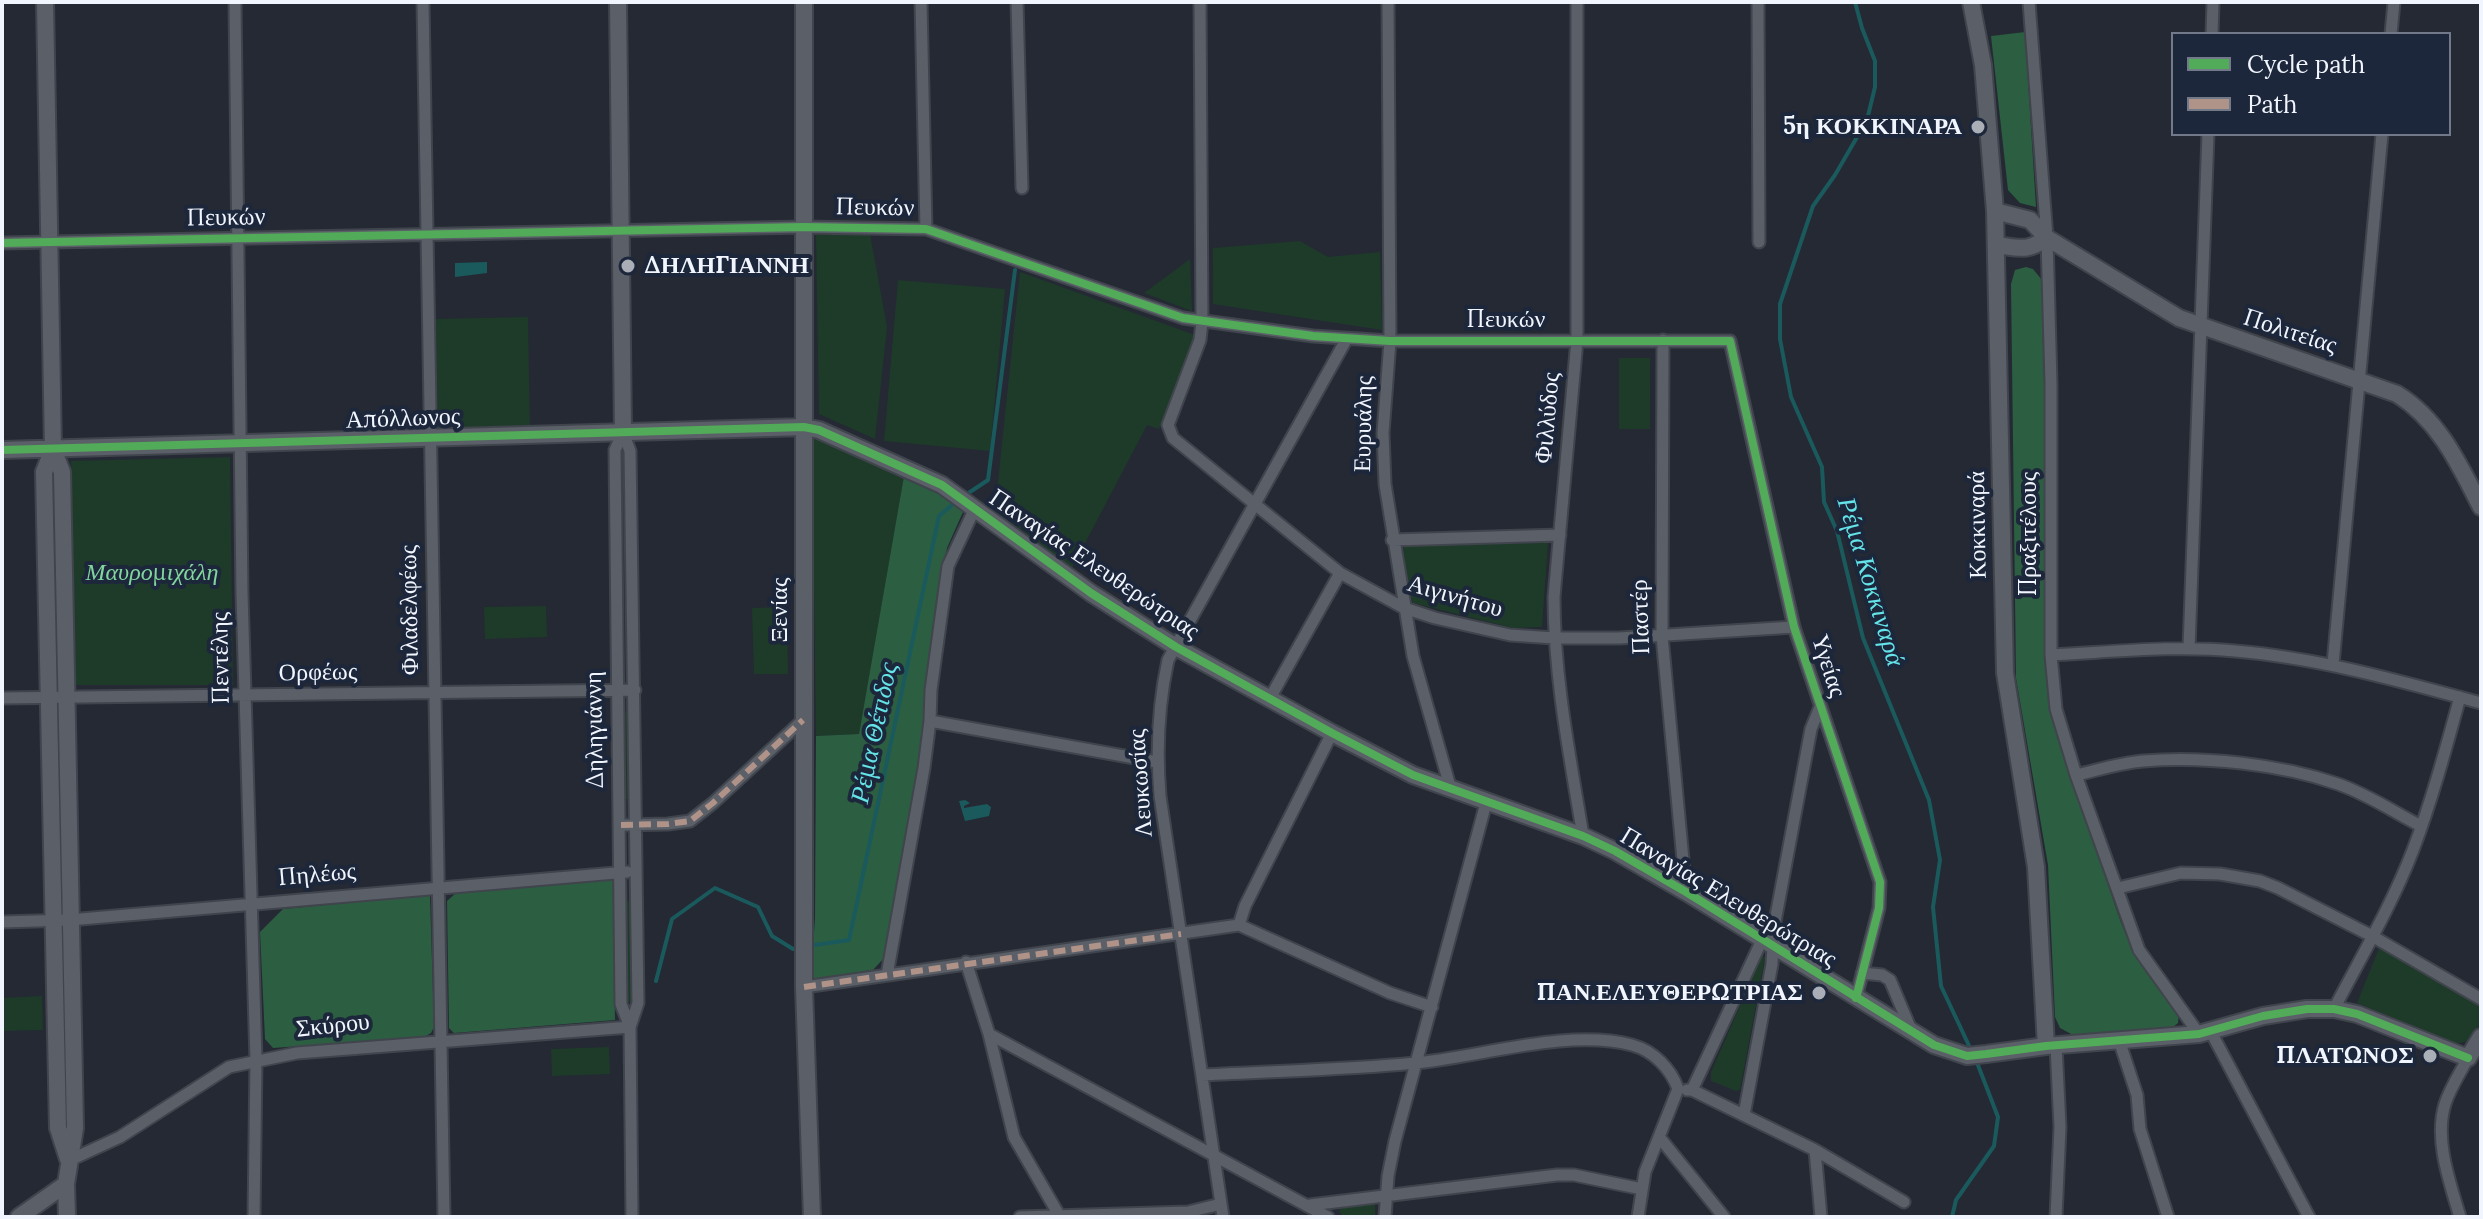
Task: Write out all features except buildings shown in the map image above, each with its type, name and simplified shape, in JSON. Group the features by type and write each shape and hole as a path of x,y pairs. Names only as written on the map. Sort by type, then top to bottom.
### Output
{"street":[{"path":"45,2 53,449 62,472 56,696 61,920 75,1128 68,1161 67,1217"},
{"name":"Πεντέλης","path":"235,2 244,696 256,1060 254,1217"},
{"name":"Φιλαδελφέως","path":"423,2 444,1217"},
{"name":"Δηληγιάννη","path":"618,2 623,432 630,451 635,690 638,1003 630,1027 632,1217"},
{"name":"Ξενίας","path":"804,2 804,987 812,1217"},
{"path":"921,2 926,229"},
{"path":"1017,2 1022,188"},
{"path":"1200,2 1202,322"},
{"name":"Ευρυάλης","path":"1388,2 1390,341 1383,433 1385,484 1413,656 1451,791"},
{"name":"Φιλλύδος","path":"1577,2 1577,340 1554,597 1554,638 1583,836"},
{"path":"1758,2 1759,242"},
{"name":"Κοκκιναρά","path":"1971,2 1983,65 1997,245 2005,673 2036,867 2051,1046"},
{"name":"Πραξιτέλους","path":"2029,2 2047,238 2051,384 2051,655 2056,709 2076,775 2139,950 2205,1033 2309,1217"},
{"path":"2212,32 2213,2"},
{"path":"2391,32 2394,2"},
{"path":"2189,648 2208,136"},
{"path":"2333,664 2382,136"},
{"name":"Πολιτείας","path":"1995,211 2030,220 2047,238 2155,305 2201,327 2397,394 2436,428 2481,507"},
{"name":"Πευκών","path":"2,243 804,227 926,229 1151,308 1202,322 1346,340 1730,341"},
{"path":"1997,245 2026,249 2047,238"},
{"name":"Αιγινήτου","path":"1202,322 1200,340 1168,425 1173,438 1340,573 1404,608 1510,635 1554,638 1662,636 1794,627"},
{"name":"Λευκωσίας","path":"1223,1217 1157,762 1161,696 1168,660 1346,340"},
{"name":"Παστέρ","path":"1663,340 1662,636 1686,892"},
{"name":"Υγείας","path":"1730,341 1794,627 1880,882 1879,908 1856,998"},
{"name":"Απόλλωνος","path":"2,450 804,427"},
{"name":"Παναγίας Ελευθερώτριας","path":"804,427 819,430 942,485 1091,593 1176,647 1332,733 1451,791 1583,836 1615,851 1952,1053 1967,1056 2205,1033 2274,1014 2334,1009 2357,1014 2468,1058"},
{"name":"Δηληγιάννη","path":"623,432 615,450 621,1004 630,1027"},
{"path":"887,975 930,721 931,690 948,566 975,508"},
{"path":"1392,540 1560,535"},
{"path":"616,560 632,560"},
{"path":"1270,698 1340,573"},
{"path":"2051,655 2189,648 2259,653 2333,664 2481,703"},
{"name":"Ορφέως","path":"2,698 635,690"},
{"path":"2334,1009 2403,875 2460,697"},
{"path":"1692,1090 1767,944 1811,729 1820,707"},
{"path":"621,825 690,821 803,720"},
{"path":"930,721 1157,762"},
{"path":"1239,925 1245,906 1332,733"},
{"path":"2076,775 2152,760 2196,760 2255,766 2340,785 2421,826"},
{"path":"1385,1217 1395,1141 1486,803"},
{"name":"Πηλέως","path":"2,922 61,920 636,871"},
{"path":"2118,888 2181,873 2239,877 2278,888 2372,936 2481,999"},
{"path":"804,987 1239,925 1390,993 1432,1007"},
{"path":"1744,1115 1772,964 1767,944"},
{"path":"966,962 989,1034 1014,1137 1059,1215"},
{"path":"1862,973 1882,975 1890,980 1911,1031"},
{"name":"Σκύρου","path":"68,1161 120,1137 229,1067 256,1060 297,1053 441,1040 630,1027"},
{"path":"989,1034 1328,1217"},
{"path":"2460,1217 2445,1162 2443,1121 2446,1100 2481,1037"},
{"path":"2119,1040 2137,1095 2140,1129 2168,1217"},
{"path":"1202,1075 1417,1063 1584,1041 1630,1044 1644,1049 1663,1065 1674,1077 1678,1089 1645,1172 1638,1217"},
{"path":"2051,1046 2060,1127 2056,1217"},
{"path":"1678,1089 1692,1090 1815,1150 1904,1202"},
{"path":"1660,1138 1724,1217"},
{"path":"1815,1150 1821,1217"},
{"path":"1310,1205 1565,1175 1642,1189"},
{"path":"19,1217 66,1184"},
{"path":"1020,1217 1188,1212 1221,1204"}],"green space":[{"path":"870,234 887,327 875,439 819,414 816,235"},
{"path":"1300,241 1328,257 1380,252 1382,330 1213,304 1213,248"},
{"path":"1190,259 1192,311 1144,293"},
{"path":"1020,272 1195,335 1159,429 1147,425 1072,568 995,510"},
{"path":"898,280 1005,289 990,451 884,441"},
{"path":"528,317 530,433 438,437 436,319"},
{"path":"1619,358 1650,358 1650,429 1619,429"},
{"path":"817,438 904,476 859,734 816,736 812,441"},
{"name":"Μαυρομιχάλη","path":"230,457 233,685 75,685 71,461"},
{"path":"1548,543 1542,627 1513,628 1413,603 1408,588 1403,544"},
{"path":"546,606 547,637 485,639 484,607"},
{"path":"787,607 788,674 754,674 752,608"},
{"path":"623,712 629,712 630,799 625,799"},
{"path":"625,902 632,902 634,1001 631,1003 627,1001"},
{"path":"2380,946 2481,1005 2481,1022 2468,1041 2456,1044 2357,1003"},
{"path":"1762,956 1765,957 1740,1090 1736,1091 1711,1081 1711,1072"},
{"path":"42,996 43,1030 2,1031 2,998"},
{"path":"609,1047 610,1074 552,1076 551,1049"},
{"path":"1375,1203 1375,1217 1343,1217 1339,1211 1345,1204"}],"shaded area":[{"path":"2025,32 2036,207 2020,203 2008,190 1991,36"},
{"path":"487,262 487,273 455,277 455,263"},
{"path":"2033,269 2042,280 2043,295 2047,383 2044,649 2052,704 2074,784 2119,917 2144,969 2179,1012 2178,1023 2173,1027 2073,1035 2060,1028 2055,1017 2048,865 2016,678 2011,284 2015,270"},
{"path":"904,476 941,495 963,512 947,548 912,821 884,958 873,970 814,979 811,977 815,918 816,736 859,734"},
{"path":"959,801 970,803 964,808 987,804 991,807 989,816 965,821"},
{"path":"613,878 615,1020 454,1033 449,1028 447,901 457,892"},
{"path":"430,895 434,1027 431,1033 424,1037 273,1048 265,1039 260,932 283,909"}],"waterway":[{"name":"Ρέμα Κοκκιναρά","path":"1855,2 1875,61 1875,87 1867,120 1813,206 1780,304 1780,339 1791,397 1822,467 1824,502 1837,531 1863,638 1929,800 1940,860 1933,907 1941,986 1972,1052"},
{"name":"Ρέμα Θέτιδος","path":"967,494 988,480 1015,270"},
{"name":"Ρέμα Θέτιδος","path":"815,945 849,940 939,516 952,505"},
{"name":"Ρέμα Θέτιδος","path":"656,981 672,919 715,888 758,907 772,936 793,949"},
{"name":"Ρέμα Κοκκιναρά","path":"1952,1217 1956,1200 1994,1146 1998,1117 1976,1060"}],"marked path":[{"path":"621,825 690,821 803,720"},
{"path":"804,987 1181,934"}],"cycle path":[{"path":"2,243 804,227 926,229 1183,318 1313,336 1390,341 1730,341 1794,627 1880,882 1879,908 1856,998"},
{"path":"2,450 804,427 819,430 942,485 1091,593 1176,647 1413,775 1583,836 1615,851 1934,1045 1967,1056 2046,1046 2199,1034 2263,1016 2307,1009 2334,1009 2357,1014 2468,1058"}],"place":[{"name":"5η ΚΟΚΚΙΝΑΡΑ","path":"1978,127"},
{"name":"ΔΗΛΗΓΙΑΝΝΗ","path":"628,266"},
{"name":"ΠΑΝ.ΕΛΕΥΘΕΡΩΤΡΙΑΣ","path":"1819,993"},
{"name":"ΠΛΑΤΩΝΟΣ","path":"2430,1056"}]}
